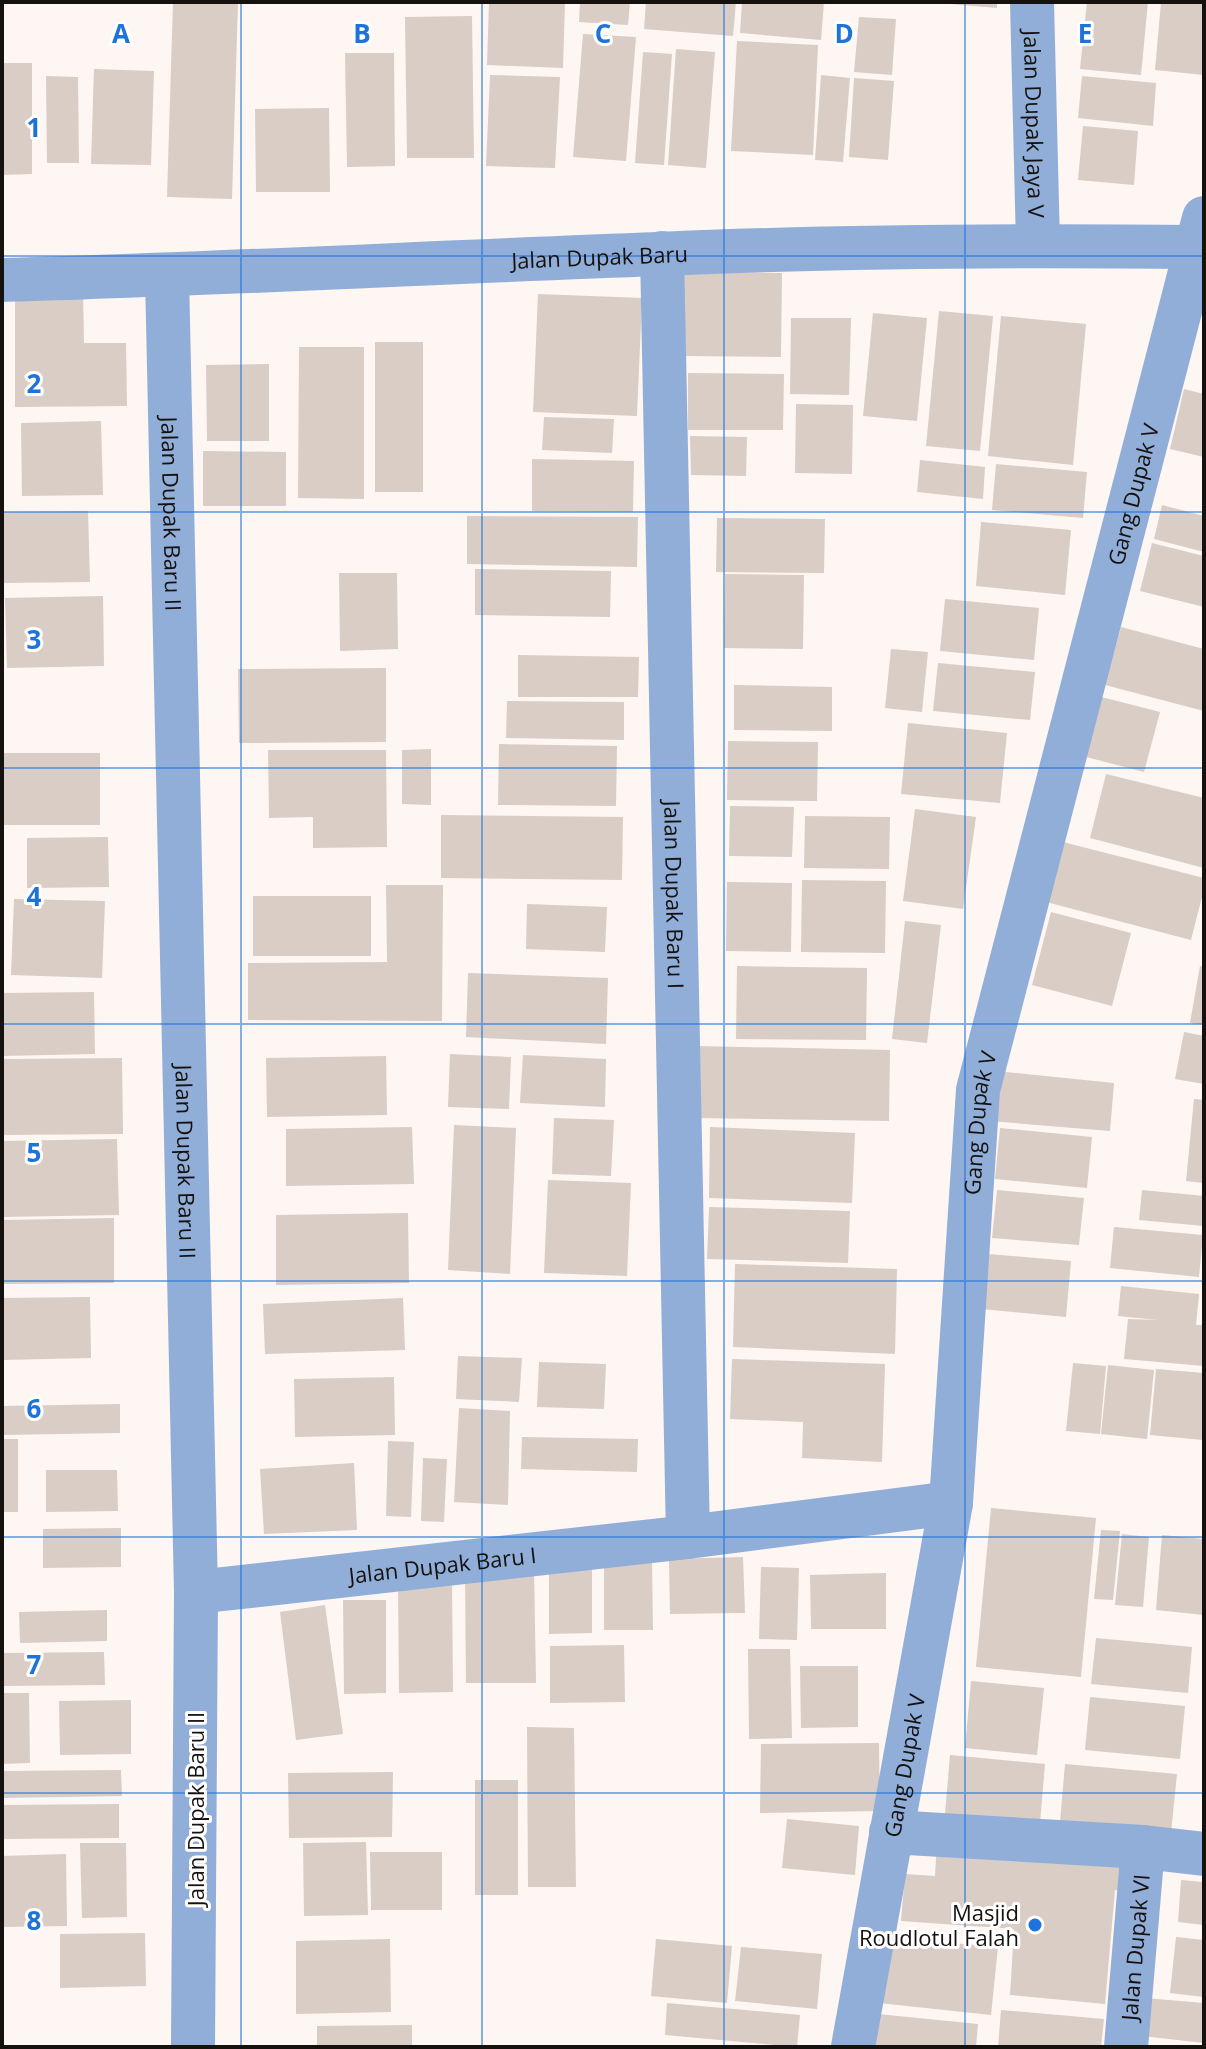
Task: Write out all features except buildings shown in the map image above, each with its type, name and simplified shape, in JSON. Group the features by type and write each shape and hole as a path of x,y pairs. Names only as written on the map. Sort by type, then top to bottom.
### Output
{"street":[{"name":"Jalan Dupak Jaya V","path":"1032,2 1038,245"},
{"name":"Jalan Dupak Baru","path":"2,280 167,276 662,253 1038,245 1200,232"},
{"name":"Gang Dupak V","path":"853,2047 951,1503 978,1090 1200,232"},
{"name":"Jalan Dupak Baru I","path":"662,253 688,1537"},
{"name":"Jalan Dupak Baru II","path":"167,276 196,1592 193,2047"},
{"name":"Jalan Dupak Baru I","path":"196,1592 688,1537 951,1503"},
{"path":"891,1832 1143,1847 1204,1854"},
{"name":"Jalan Dupak VI","path":"1126,2047 1143,1847"}],"place":[{"name":"Masjid Roudlotul Falah","path":"1035,1925"}]}
